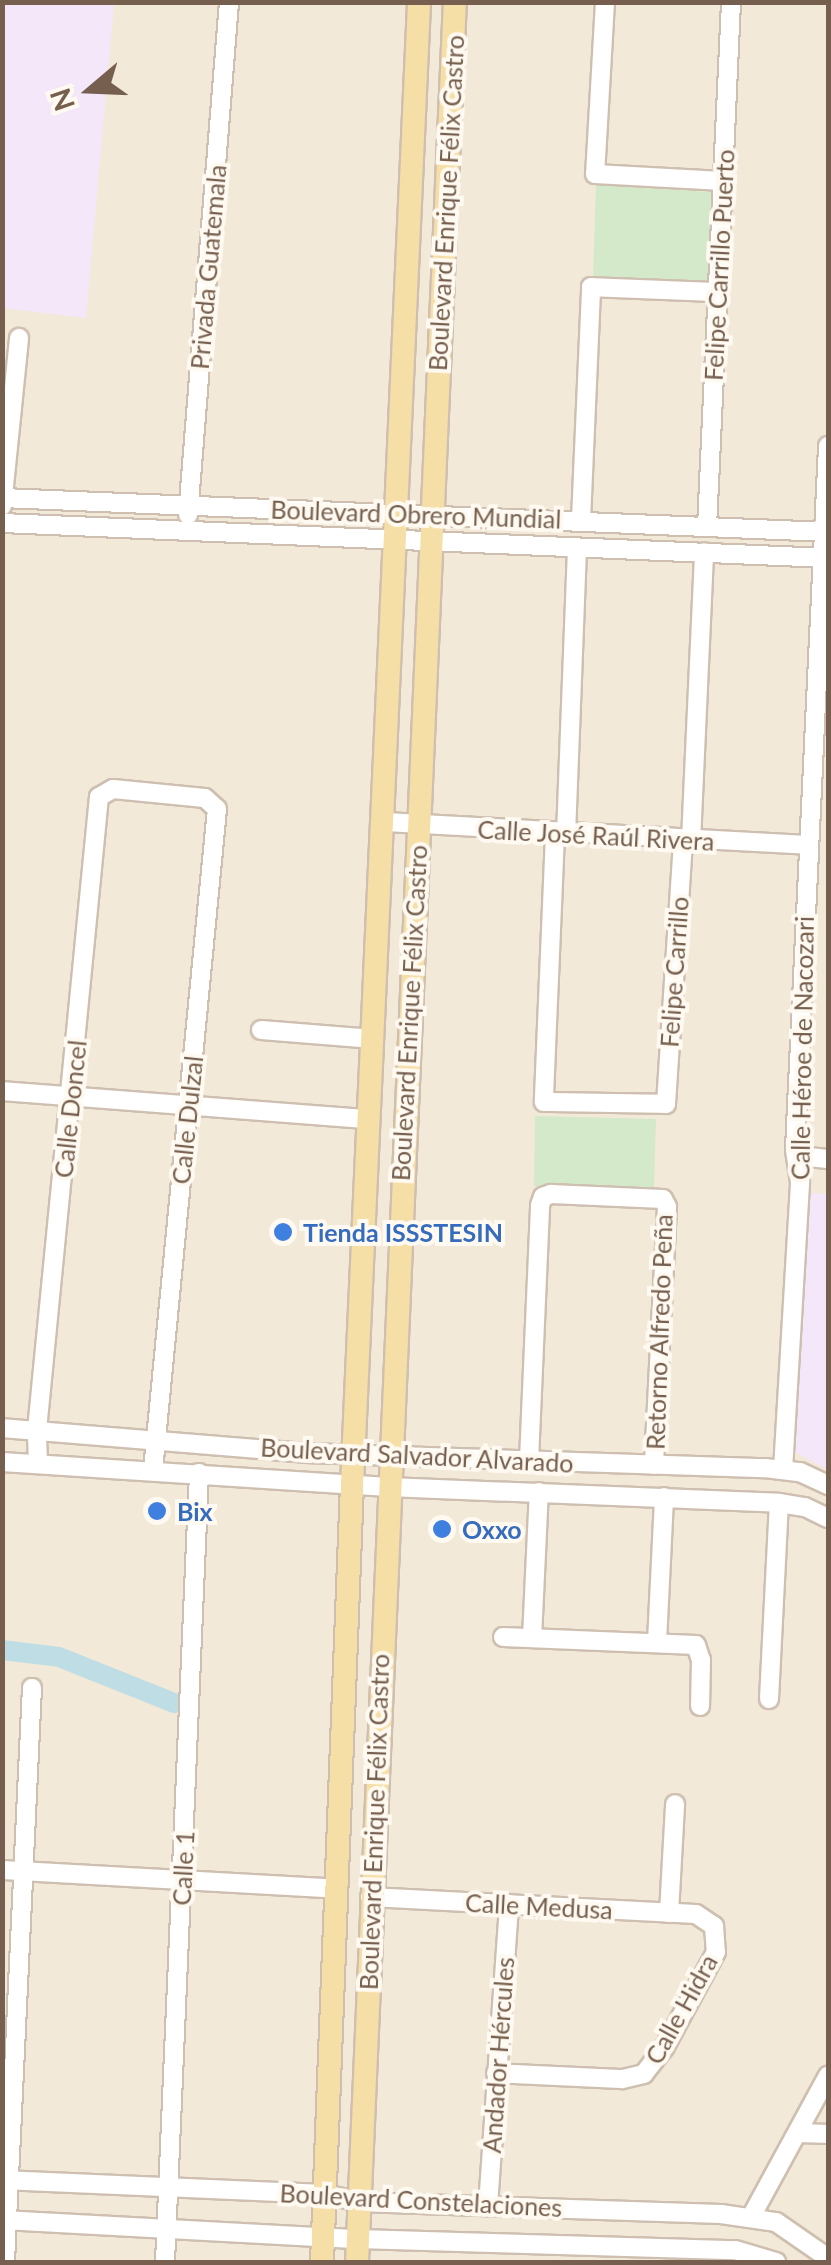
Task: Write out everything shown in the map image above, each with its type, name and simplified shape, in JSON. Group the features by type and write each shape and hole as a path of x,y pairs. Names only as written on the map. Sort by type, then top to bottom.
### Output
{"main road":[{"name":"Boulevard Enrique Félix Castro","path":"322,2262 352,1485 420,2"},
{"name":"Boulevard Enrique Félix Castro","path":"357,2251 455,2"}],"street":[{"name":"Privada Guatemala","path":"186,531 228,2"},
{"path":"606,2 595,174 723,180"},
{"name":"Felipe Carrillo Puerto","path":"708,527 731,2"},
{"path":"581,520 590,287 718,292"},
{"path":"3,501 18,338"},
{"name":"Calle Héroe de Nacozari","path":"782,1470 799,1156 795,1150 807,845 828,446"},
{"name":"Boulevard Obrero Mundial","path":"3,501 396,512 826,532"},
{"name":"Boulevard Obrero Mundial","path":"2,523 825,558"},
{"path":"634,550 636,523"},
{"path":"561,834 577,548"},
{"name":"Felipe Carrillo","path":"561,834 544,1102 666,1104 704,552"},
{"name":"Calle Dulzal","path":"106,792 214,802 218,809 153,1470"},
{"name":"Calle Doncel","path":"38,1464 37,1430 99,797 106,792"},
{"name":"Calle José Raúl Rivera","path":"385,822 807,845"},
{"path":"261,1030 374,1038"},
{"path":"2,1092 369,1119"},
{"path":"799,1156 828,1159"},
{"name":"Retorno Alfredo Peña","path":"529,1460 543,1197 663,1199 667,1207 654,1465"},
{"name":"Boulevard Salvador Alvarado","path":"2,1428 389,1456 782,1470 828,1484"},
{"path":"486,1490 487,1459"},
{"name":"Boulevard Salvador Alvarado","path":"2,1462 388,1487 779,1503 805,1507 828,1518"},
{"path":"697,1500 698,1467"},
{"name":"Calle 1","path":"166,2262 200,1473"},
{"path":"532,1638 539,1492"},
{"path":"657,1642 664,1496"},
{"path":"770,1699 779,1503"},
{"path":"503,1637 696,1645 702,1660 700,1706"},
{"path":"5,2262 32,1688"},
{"path":"669,1912 675,1804"},
{"path":"2,1870 182,1877 337,1890"},
{"name":"Calle Medusa","path":"370,1897 669,1912 706,1918"},
{"name":"Andador Hércules","path":"488,2206 509,1904"},
{"name":"Calle Hidra","path":"496,2072 622,2079 644,2074 664,2048 716,1952 717,1932 706,1918"},
{"path":"751,2217 828,2076"},
{"path":"800,2133 828,2134"},
{"name":"Boulevard Constelaciones","path":"6,2180 325,2194 359,2202 751,2217 792,2230 828,2258"},
{"name":"Boulevard Constelaciones","path":"5,2220 323,2237 357,2251 671,2256 736,2250 776,2262"}],"shaded area":[{"path":"3,3 828,3 828,2262 3,2262"},
{"path":"3,3 114,3 86,318 3,308"},
{"path":"809,1193 828,1194 828,1470 795,1452"}],"green space":[{"path":"596,185 712,192 709,281 593,277"},
{"path":"535,1116 656,1119 654,1188 534,1186"}],"waterway":[{"path":"2,1650 59,1657 174,1703"}],"place":[{"name":"Tienda ISSSTESIN","path":"283,1232"},
{"name":"Bix","path":"157,1511"},
{"name":"Oxxo","path":"442,1529"}]}
